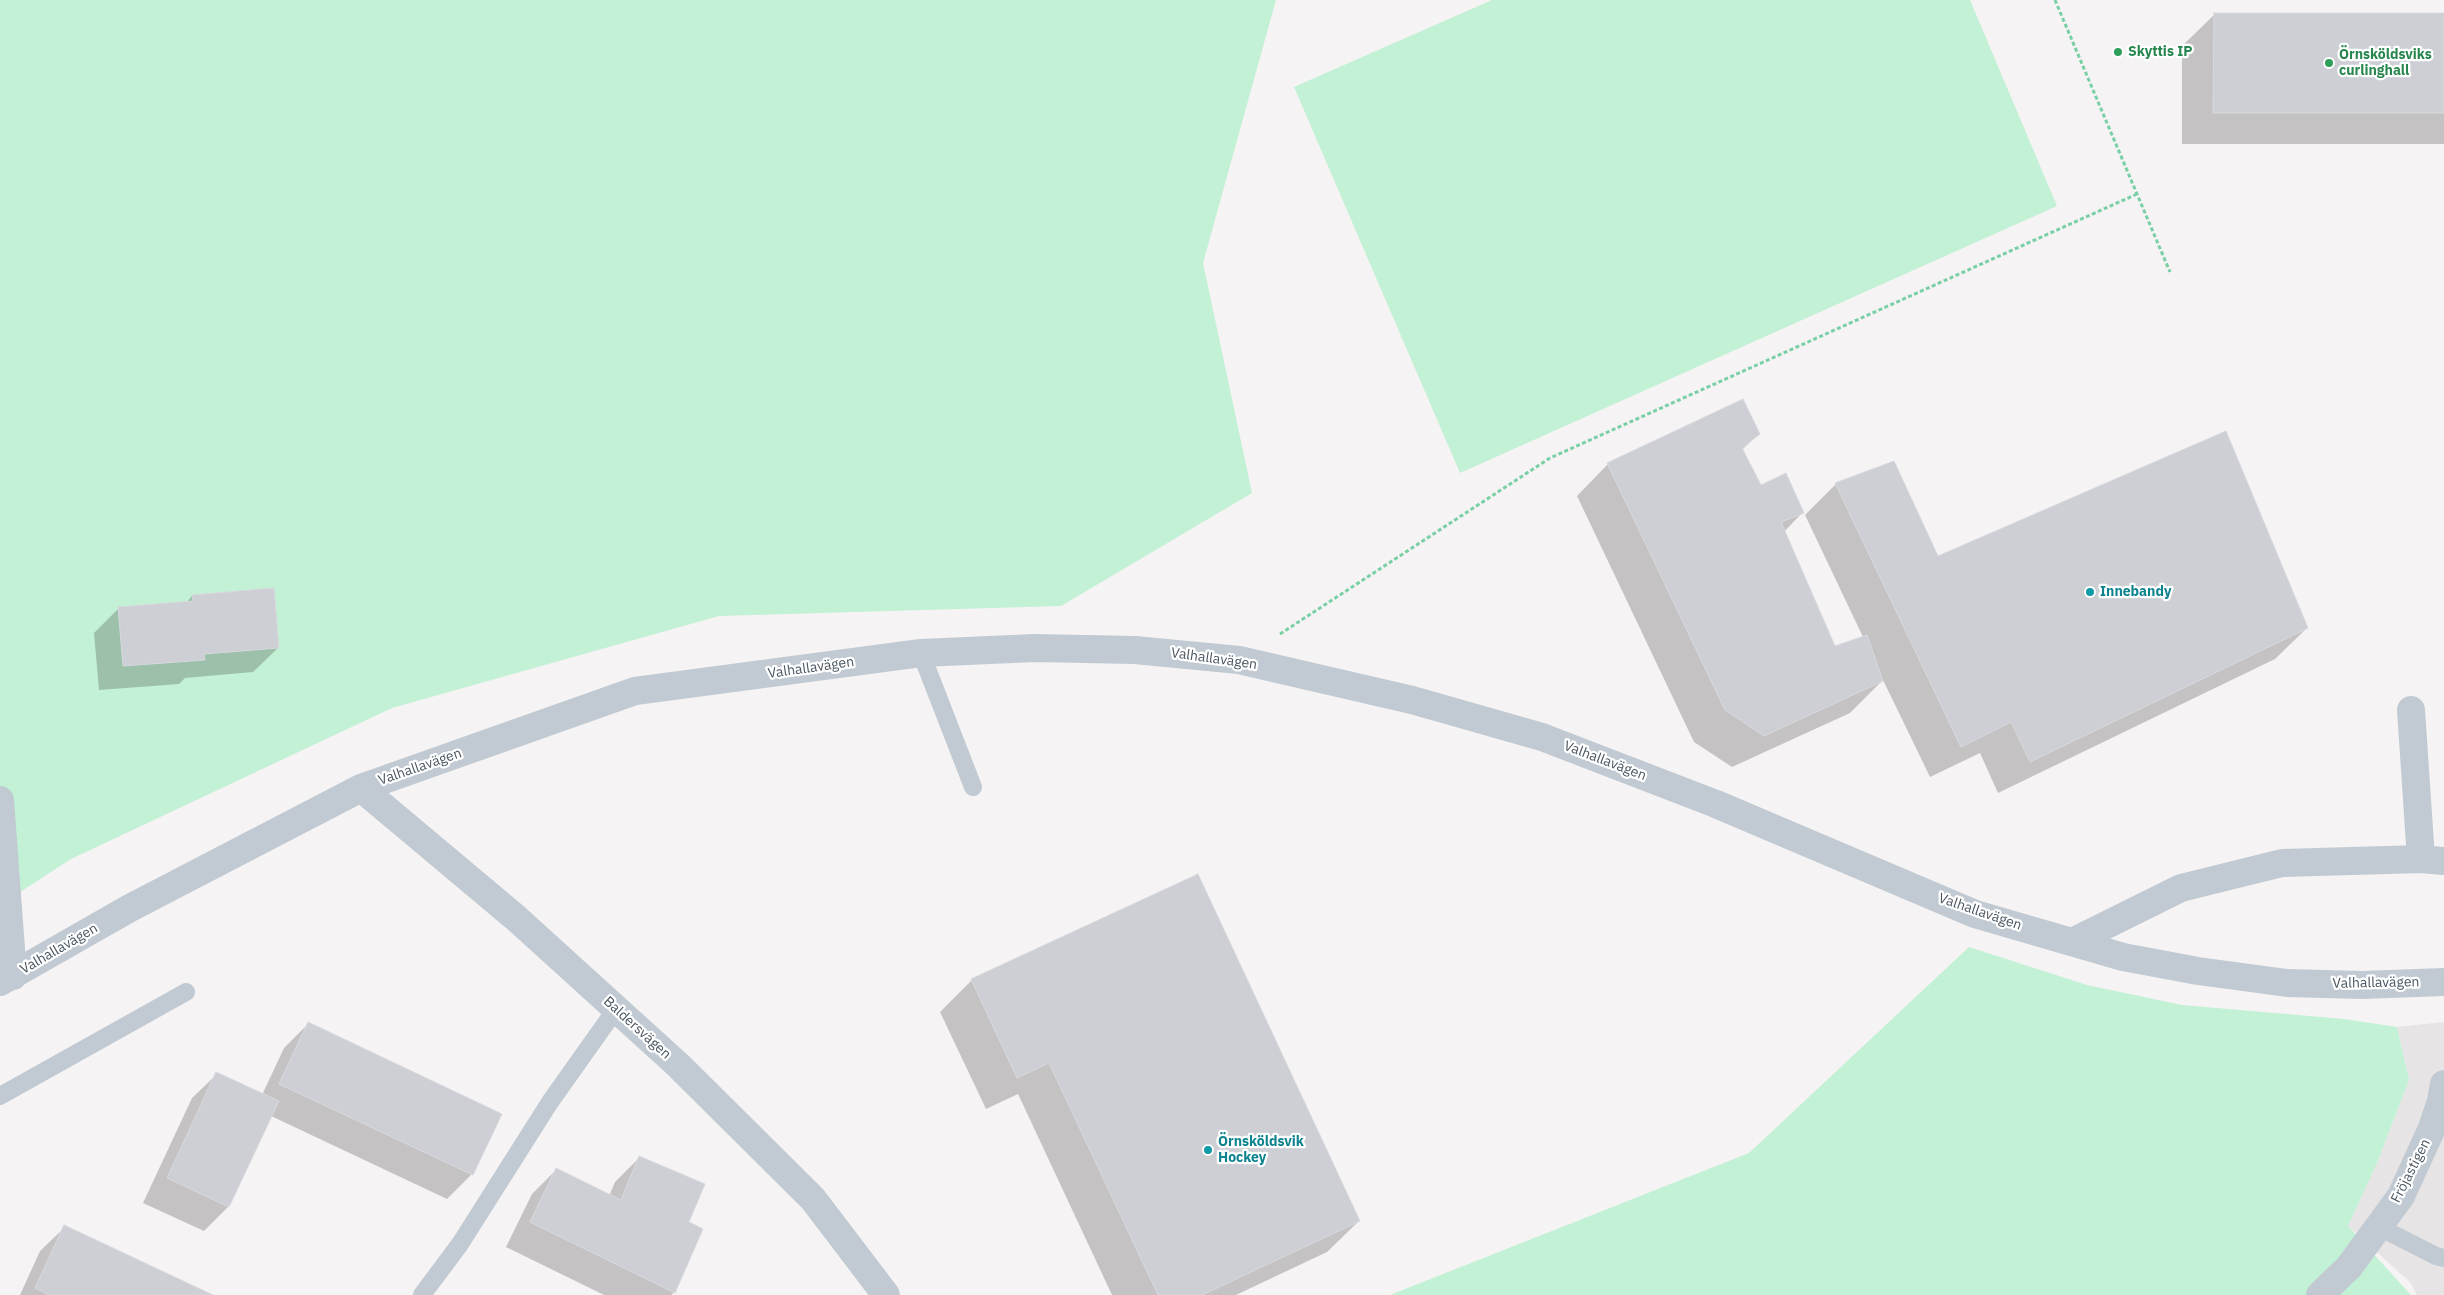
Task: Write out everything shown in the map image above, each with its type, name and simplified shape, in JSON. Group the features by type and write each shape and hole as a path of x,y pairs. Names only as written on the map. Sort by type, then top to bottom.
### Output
{"street":[{"name":"Valhallavägen","path":"7,979 130,908 361,788 635,691 921,653 1035,648 1135,650 1240,660 1412,700 1542,737 1716,804 1976,914 2123,956 2198,970 2287,983 2362,985 2444,982"},
{"path":"2072,942 2181,888 2282,863 2432,860 2410,710"},
{"name":"Baldersvägen","path":"361,788 516,918 678,1065 813,1199 886,1295"},
{"path":"0,800 7,979"},
{"path":"2444,982 2444,992"},
{"name":"Fröjastigen","path":"2320,1295 2348,1267 2401,1196 2441,1101 2444,1084"}],"lane":[{"path":"921,653 973,787"},
{"path":"0,1096 186,992"},
{"path":"422,1295 460,1244 550,1102 616,1009"},
{"path":"2379,1227 2436,1256 2444,1258"}],"path":[{"path":"2055,0 2170,272"},
{"path":"1240,660 1550,458 2137,194"}],"shaded area":[{"path":"2444,1022 2444,1295 2417,1295 2411,1283 2348,1226 2377,1163 2409,1080 2397,1027"}],"green space":[{"path":"0,0 1276,0 1203,263 1252,493 1061,606 719,616 392,708 71,859 0,905"},
{"path":"1492,0 1970,0 2057,206 1460,473 1294,87"},
{"path":"1969,947 2087,985 2182,1005 2344,1019 2397,1027 2409,1080 2377,1163 2348,1226 2411,1295 1390,1295 1749,1153"}],"building":[{"name":"Örnsköldsviks curlinghall","path":"2214,13 2444,13 2444,113 2213,113"},
{"path":"1743,399 1760,434 1742,448 1761,485 1786,473 1804,513 1781,522 1835,646 1867,635 1883,681 1764,736 1725,710 1607,463"},
{"name":"Innebandy","path":"2226,431 2308,628 2030,762 2011,722 1961,747 1835,483 1894,461 1938,556"},
{"path":"274,588 279,648 204,654 205,660 123,666 118,607 193,601 192,595"},
{"name":"Örnsköldsvik Hockey","path":"1198,874 1360,1221 1202,1295 1158,1295 1049,1063 1017,1078 971,979"},
{"path":"308,1022 502,1114 473,1175 279,1084"},
{"path":"216,1072 279,1101 229,1207 167,1178"},
{"path":"639,1156 705,1184 689,1222 703,1229 675,1293 530,1222 556,1168 621,1200"},
{"path":"64,1225 213,1295 49,1295 35,1288"}],"place":[{"name":"Skyttis IP","path":"2118,52"},
{"name":"Örnsköldsviks curlinghall","path":"2329,63"},
{"name":"Innebandy","path":"2090,592"},
{"name":"Örnsköldsvik Hockey","path":"1208,1150"}]}
